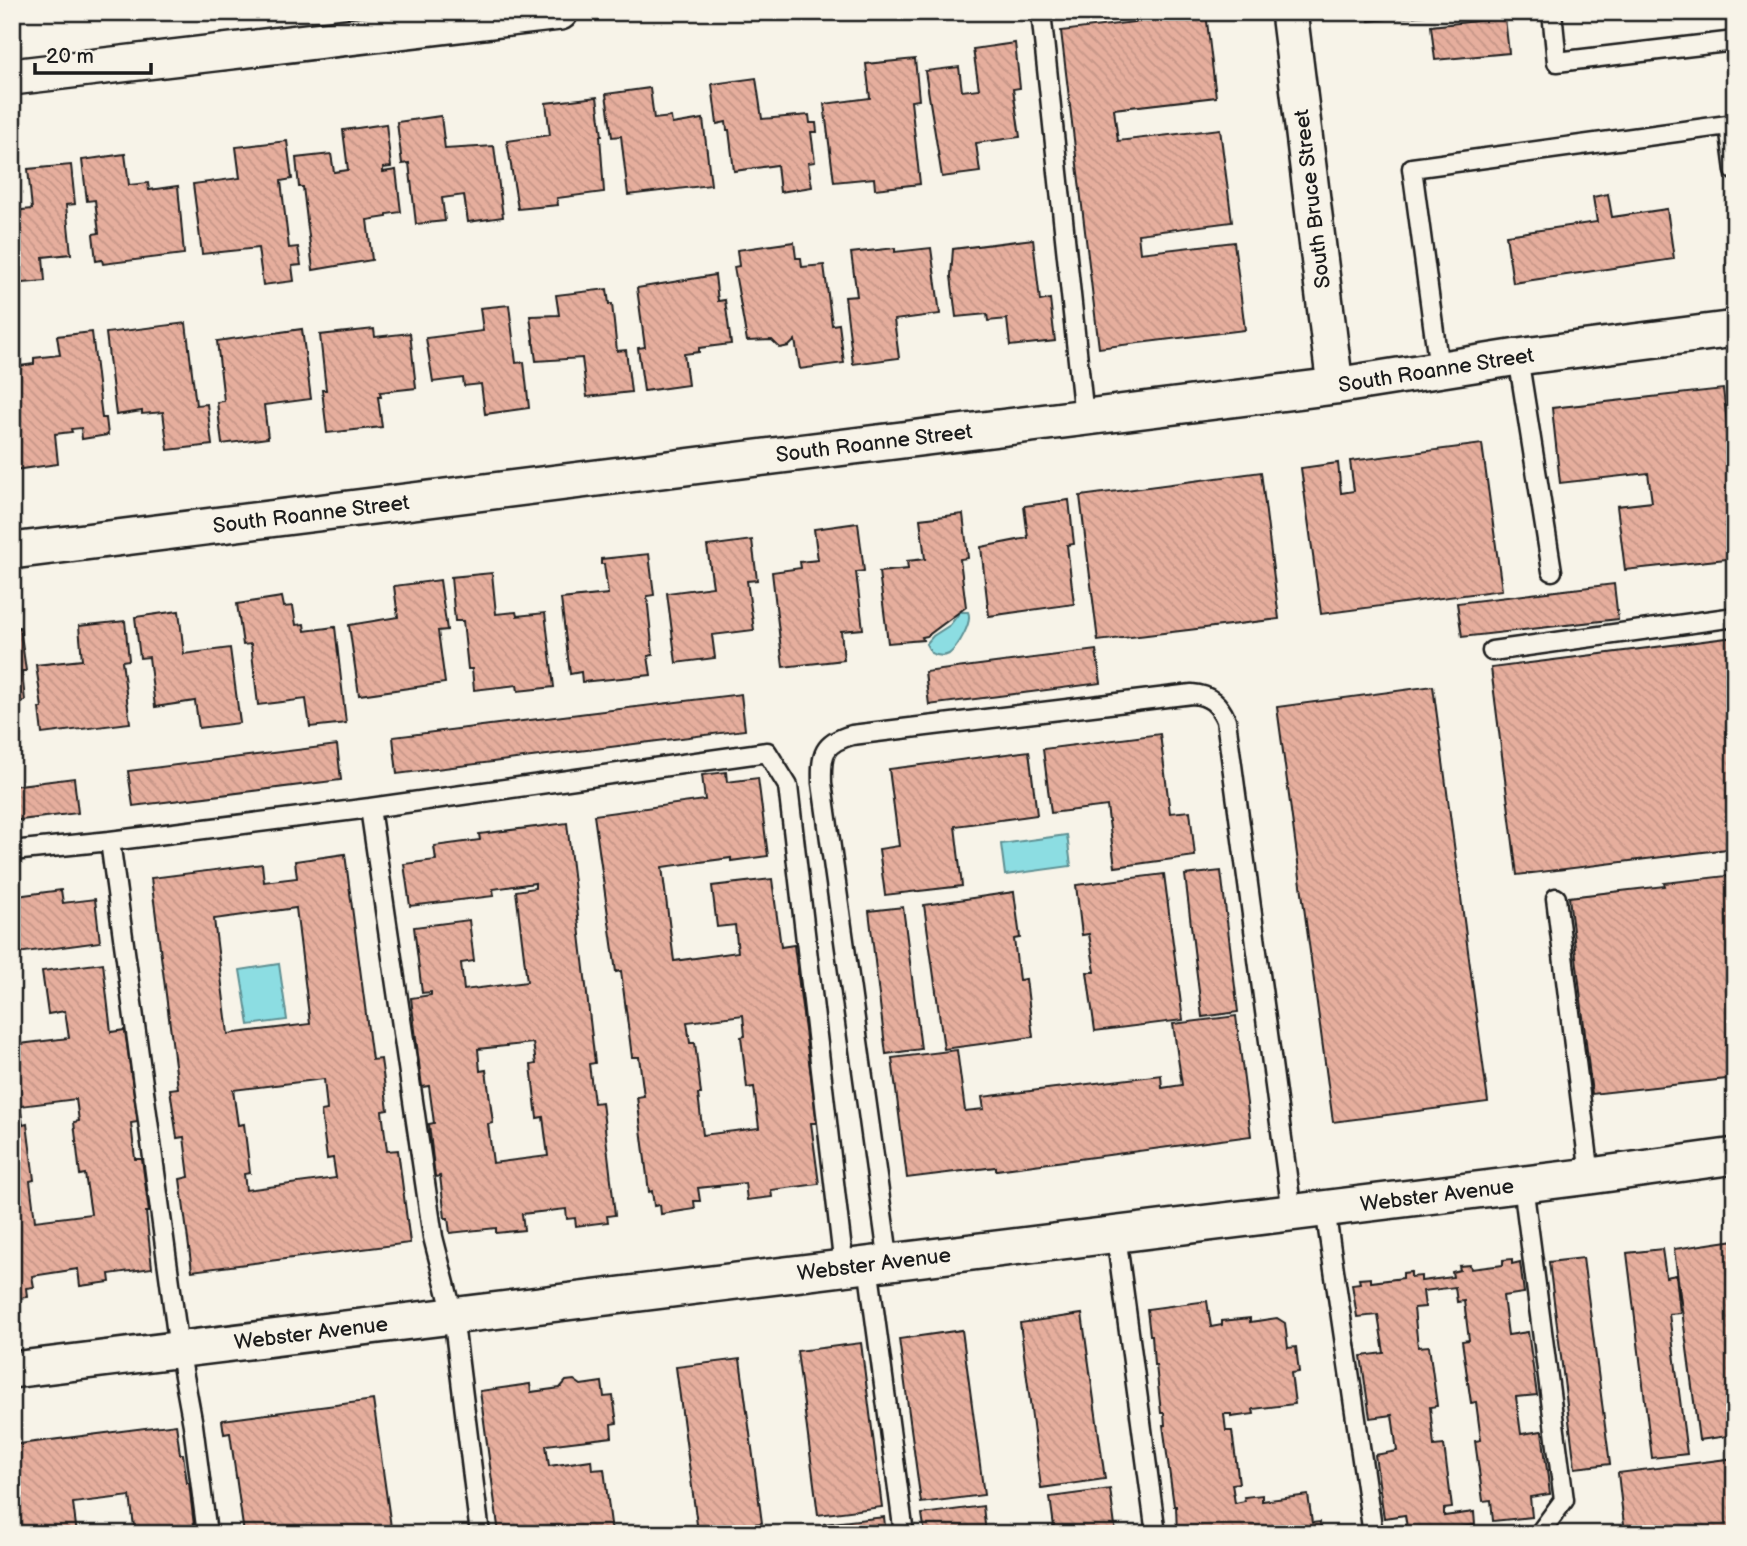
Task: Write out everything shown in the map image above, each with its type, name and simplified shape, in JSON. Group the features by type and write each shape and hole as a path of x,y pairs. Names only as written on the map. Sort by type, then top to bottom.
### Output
{"street":[{"path":"12,77 560,12"},
{"name":"South Bruce Street","path":"1289,12 1335,386"},
{"name":"South Roanne Street","path":"12,551 1335,386 1518,357 1735,329"},
{"name":"Webster Avenue","path":"12,1370 1590,1177 1735,1156"}],"lane":[{"path":"1041,12 1084,417"},
{"path":"1552,12 1557,62 1735,41"},
{"path":"1439,369 1412,168 1732,125 1735,171"},
{"path":"1518,357 1552,571"},
{"path":"1492,651 1735,617"},
{"path":"867,1265 821,764 825,750 836,740 879,732 1192,694 1214,701 1226,720 1308,1211 1373,1534"},
{"path":"12,851 370,808 767,752 788,786 867,1265 904,1534"},
{"path":"370,808 433,1237 453,1315 481,1534"},
{"path":"110,841 207,1534"},
{"path":"1556,898 1590,1177"},
{"path":"1523,1185 1564,1500 1539,1534"},
{"path":"1116,1235 1156,1534"}],"water":[{"path":"960,612 968,612 969,616 967,628 956,646 947,655 931,653 926,644 950,625"},
{"path":"1067,835 1071,866 1005,875 1001,844"},
{"path":"279,964 287,1020 249,1025 240,970"}],"building":[{"path":"1368,12 1456,12 1369,21"},
{"path":"1206,13 1216,97 1114,109 1118,141 1220,129 1232,222 1138,234 1140,253 1234,242 1245,330 1099,348 1061,31"},
{"path":"1505,18 1509,53 1435,60 1431,26"},
{"path":"1015,43 1020,88 1013,89 1020,137 976,143 980,172 942,177 925,71 959,67 962,91 979,89 973,49"},
{"path":"915,59 919,100 911,101 920,184 875,189 874,178 834,182 824,104 870,98 866,64"},
{"path":"756,78 762,119 809,115 810,123 816,123 817,132 811,132 815,162 808,163 812,187 780,192 777,165 734,171 729,130 726,122 717,124 712,84"},
{"path":"650,88 654,119 671,117 672,124 703,119 711,185 628,195 621,136 612,137 606,94"},
{"path":"597,97 602,136 604,192 557,198 558,205 518,209 507,141 550,135 546,103"},
{"path":"441,116 445,149 494,146 503,217 468,222 464,195 442,198 445,221 416,224 409,163 402,164 397,122"},
{"path":"386,124 391,167 383,168 383,172 396,170 401,212 367,220 372,260 313,270 303,187 299,187 296,158 331,154 334,172 348,170 343,130"},
{"path":"287,141 292,179 281,181 289,248 298,247 301,265 292,266 294,281 263,285 258,248 202,254 193,184 240,178 236,147"},
{"path":"125,154 129,185 148,183 149,190 178,186 184,254 103,264 102,260 96,261 93,234 99,233 95,200 87,201 82,160"},
{"path":"71,165 75,204 66,205 71,254 43,257 45,281 12,284 12,211 32,209 28,169"},
{"path":"1608,194 1612,217 1667,209 1674,259 1513,283 1506,235 1597,222 1593,197"},
{"path":"1033,239 1040,301 1050,299 1055,341 1010,346 1007,319 988,321 987,314 956,317 951,276 953,249"},
{"path":"794,242 796,258 801,258 802,267 824,265 832,325 839,324 844,363 800,369 795,340 789,346 780,348 772,340 747,341 734,267 739,266 737,250"},
{"path":"895,248 895,252 931,248 940,314 894,320 899,358 853,364 845,297 857,296 851,253"},
{"path":"715,275 718,301 725,300 731,344 699,348 699,352 684,354 688,385 644,391 638,348 645,347 637,288"},
{"path":"607,289 609,304 612,304 617,351 626,350 631,392 587,397 582,358 536,361 530,316 559,315 556,295"},
{"path":"509,305 516,363 524,362 529,408 485,414 481,384 464,386 463,378 433,382 426,338 483,331 480,308"},
{"path":"186,323 196,405 207,404 212,445 168,450 163,412 142,414 142,411 116,415 106,333"},
{"path":"302,329 311,399 264,405 268,438 222,444 217,402 224,401 217,341"},
{"path":"374,329 375,337 410,333 416,388 380,392 381,397 378,397 382,427 327,433 320,335"},
{"path":"92,332 102,418 106,418 108,435 82,439 81,428 55,434 58,464 14,470 12,429 16,428 12,367 34,364 34,358 60,355 57,336"},
{"path":"1723,389 1735,489 1735,558 1625,570 1617,506 1652,502 1648,473 1560,483 1552,408"},
{"path":"1482,444 1502,590 1321,614 1301,468 1338,463 1341,493 1354,491 1350,461"},
{"path":"1261,472 1279,619 1098,641 1080,496"},
{"path":"1069,500 1074,544 1067,545 1074,604 989,616 981,547 1028,538 1024,506"},
{"path":"963,514 968,558 960,559 966,607 922,637 923,640 888,643 879,572 908,569 907,561 925,559 920,519"},
{"path":"858,523 864,571 856,572 863,629 841,631 844,660 783,667 772,572 801,568 800,562 818,560 814,529"},
{"path":"752,540 757,580 747,581 754,630 712,635 715,658 676,663 667,593 713,587 707,546"},
{"path":"649,554 654,595 647,596 653,655 648,656 651,675 582,682 581,672 570,674 561,599 608,594 601,559"},
{"path":"492,573 496,614 516,612 517,616 545,613 554,687 518,691 517,685 474,690 472,669 468,669 463,621 455,621 451,577"},
{"path":"440,580 447,630 438,631 445,683 359,695 349,625 398,617 394,586"},
{"path":"1614,584 1618,619 1462,637 1457,603"},
{"path":"282,597 284,607 293,606 296,625 304,624 305,631 335,627 346,723 310,727 306,699 258,705 251,644 243,645 237,604"},
{"path":"179,611 184,654 230,648 240,723 199,728 195,701 155,707 149,657 140,658 135,617"},
{"path":"125,621 129,660 122,661 130,723 42,734 39,708 42,708 36,665 82,660 79,626"},
{"path":"20,627 26,671 22,671 25,701 12,703 12,628"},
{"path":"1735,637 1735,848 1517,875 1491,668"},
{"path":"1096,650 1101,683 929,705 925,672"},
{"path":"1433,686 1488,1102 1333,1122 1277,707"},
{"path":"741,694 745,730 397,774 393,737"},
{"path":"1160,734 1170,813 1190,811 1195,856 1115,867 1107,806 1051,813 1043,749"},
{"path":"337,745 341,780 133,806 128,771"},
{"path":"1029,751 1037,815 955,826 962,886 885,895 879,849 899,846 889,769"},
{"path":"726,772 727,782 758,778 768,856 662,867 674,961 738,952 735,925 717,927 712,886 772,879 781,947 794,945 817,1123 811,1123 819,1184 771,1190 772,1197 747,1200 745,1183 698,1188 700,1201 694,1201 695,1209 661,1214 660,1205 654,1206 652,1191 649,1192 637,1097 644,1096 639,1057 632,1057 621,971 616,972 594,815 705,800 702,775","holes":["743,1015 745,1036 741,1037 747,1088 754,1087 759,1128 703,1135 695,1043 690,1043 687,1022"]},
{"path":"74,778 78,813 12,821 12,786"},
{"path":"567,823 595,1063 589,1064 594,1103 602,1102 615,1215 607,1216 608,1222 576,1226 575,1218 567,1219 566,1209 522,1214 524,1230 496,1233 496,1228 450,1233 448,1218 445,1218 440,1176 435,1177 429,1124 434,1123 429,1086 422,1087 411,998 431,995 431,992 422,993 414,927 469,920 474,961 461,963 464,990 527,982 516,891 535,888 535,883 493,889 494,896 410,906 404,864 436,860 434,846 480,840 479,834","holes":["533,1043 536,1064 531,1065 537,1118 543,1117 548,1156 493,1163 488,1124 493,1123 486,1070 480,1071 478,1049"]},
{"path":"345,854 372,1060 381,1059 388,1110 382,1111 387,1151 398,1150 410,1243 192,1271 180,1179 189,1177 184,1137 177,1138 170,1089 178,1088 151,878 262,864 264,882 297,878 295,861","holes":["296,908 310,1024 228,1034 214,919","324,1079 327,1110 321,1111 327,1159 333,1158 336,1178 246,1190 244,1174 250,1173 244,1124 238,1125 233,1090"]},
{"path":"1221,871 1238,1012 1202,1017 1185,875"},
{"path":"1164,874 1183,1020 1095,1031 1087,972 1095,972 1089,934 1082,935 1076,885"},
{"path":"1735,875 1735,1078 1592,1094 1569,897"},
{"path":"61,890 63,903 95,899 100,942 18,953 17,948 12,949 12,892 16,891 16,896"},
{"path":"1014,892 1020,938 1014,939 1019,980 1026,979 1033,1037 944,1049 924,905"},
{"path":"903,907 921,1049 886,1054 869,911"},
{"path":"103,963 111,1032 125,1030 138,1122 131,1123 135,1159 142,1159 149,1212 146,1212 152,1268 109,1274 110,1282 80,1286 78,1269 32,1276 34,1287 26,1288 27,1297 12,1299 12,1045 69,1038 65,1011 48,1014 42,971","holes":["76,1099 79,1121 74,1122 80,1175 85,1174 91,1214 35,1221 30,1181 34,1180 27,1124 23,1125 20,1106"]},
{"path":"1236,1016 1251,1136 996,1170 996,1167 907,1178 892,1058 957,1050 965,1111 984,1109 982,1097 1161,1075 1162,1088 1182,1085 1173,1024"},
{"path":"1735,1240 1735,1435 1699,1440 1674,1249"},
{"path":"1662,1249 1666,1277 1676,1275 1680,1313 1669,1314 1687,1454 1652,1458 1627,1253"},
{"path":"1583,1258 1610,1464 1575,1468 1549,1262"},
{"path":"1512,1259 1512,1264 1520,1262 1524,1293 1503,1296 1508,1335 1528,1332 1537,1395 1516,1397 1521,1434 1542,1431 1550,1494 1530,1497 1532,1517 1493,1521 1491,1500 1483,1501 1475,1441 1481,1440 1476,1402 1471,1403 1462,1341 1469,1340 1464,1301 1457,1302 1455,1287 1423,1291 1425,1307 1414,1308 1418,1347 1429,1346 1437,1406 1430,1407 1434,1446 1444,1445 1452,1508 1444,1509 1444,1516 1474,1512 1475,1525 1408,1534 1405,1515 1384,1518 1375,1455 1397,1451 1392,1415 1370,1418 1361,1356 1384,1353 1378,1315 1357,1317 1352,1284 1360,1283 1359,1279 1371,1278 1371,1282 1403,1278 1403,1273 1411,1272 1411,1277 1421,1276 1421,1281 1453,1277 1452,1272 1460,1270 1459,1266 1470,1265 1471,1269 1503,1265 1503,1260"},
{"path":"1207,1301 1211,1327 1222,1325 1222,1321 1250,1318 1250,1322 1277,1318 1285,1323 1288,1348 1296,1347 1299,1372 1291,1373 1295,1404 1253,1409 1254,1414 1231,1417 1231,1414 1224,1414 1226,1431 1232,1431 1239,1483 1232,1484 1235,1503 1245,1501 1244,1497 1262,1495 1262,1501 1308,1495 1312,1523 1320,1522 1321,1534 1177,1534 1176,1506 1163,1425 1164,1413 1161,1413 1147,1309"},
{"path":"1082,1314 1105,1479 1041,1488 1020,1323"},
{"path":"962,1330 984,1495 921,1503 899,1339"},
{"path":"861,1343 882,1507 818,1515 797,1351"},
{"path":"740,1359 762,1523 698,1532 676,1367"},
{"path":"574,1380 581,1385 602,1382 604,1397 613,1396 617,1423 611,1424 612,1437 546,1445 549,1466 591,1460 592,1470 604,1469 612,1532 499,1534 480,1391 530,1384 531,1392 560,1388 566,1381"},
{"path":"373,1400 392,1534 244,1534 230,1433 224,1434 222,1420"},
{"path":"176,1424 180,1454 183,1454 189,1483 195,1534 135,1534 130,1496 73,1503 77,1534 17,1534 12,1499 12,1445"},
{"path":"1735,1458 1735,1534 1625,1534 1618,1473"},
{"path":"1110,1489 1116,1534 1055,1534 1050,1497"},
{"path":"983,1506 986,1534 925,1534 922,1514"},
{"path":"884,1517 886,1534 825,1534 824,1524"}]}
